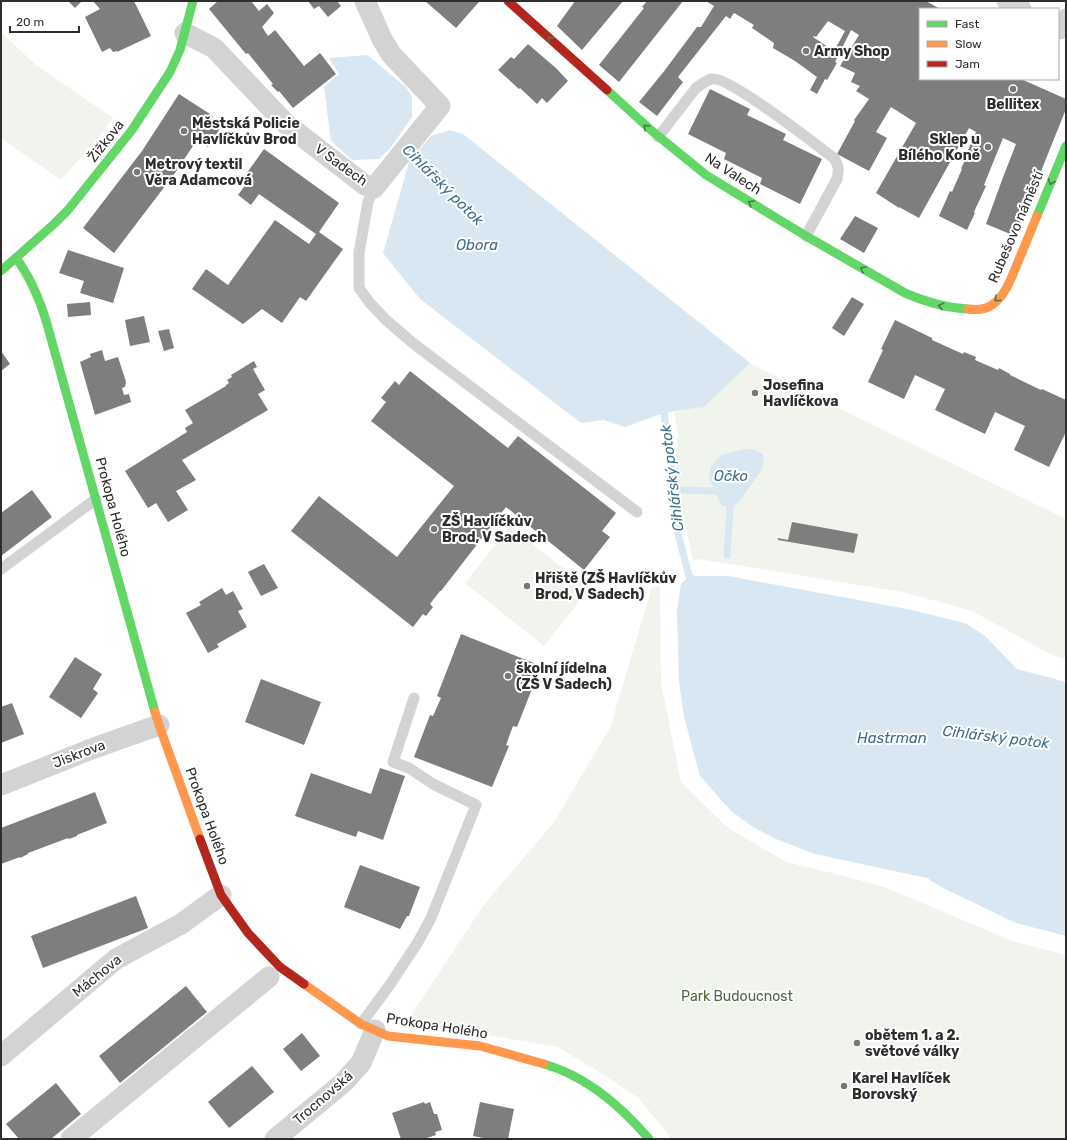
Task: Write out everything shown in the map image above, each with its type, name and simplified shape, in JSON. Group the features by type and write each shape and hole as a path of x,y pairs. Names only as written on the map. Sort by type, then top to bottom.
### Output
{"street":[{"name":"V Sadech","path":"185,33 214,48 286,124 365,186 374,188 440,106 389,50 382,39 364,1"},
{"name":"Na Valech","path":"508,1 658,137 706,175 897,289 929,303 955,309 980,310"},
{"path":"1007,1 1019,8"},
{"name":"Žižkova","path":"1,270 68,210 97,176 132,130 170,72 180,50 191,2"},
{"path":"1059,29 1066,19"},
{"name":"Rubešovo náměstí","path":"980,310 991,306 1002,296 1010,281 1066,146"},
{"name":"Prokopa Holého","path":"16,258 26,271 39,296 48,324 159,725 220,895 248,933 280,968 368,1027 388,1036 480,1046 558,1068 591,1086 617,1105 649,1139"},
{"name":"Jiskrova","path":"1,785 94,748 159,725"},
{"name":"Máchova","path":"1,1056 116,959 181,924 220,895"},
{"path":"71,1139 269,978"},
{"name":"Trocnovská","path":"275,1139 343,1083 361,1064 368,1027"}],"lane":[{"path":"658,137 696,88 704,82 713,79 721,80 758,102 834,158 838,165 839,172 837,179 806,236"},
{"path":"374,188 368,202 359,253 359,288 370,303 386,320 414,344 637,512"},
{"path":"1,569 96,499"},
{"path":"368,1027 393,980 418,942 431,918 476,805 433,784 409,768 394,762 414,698"}],"green space":[{"path":"1,32 36,65 113,118 61,180 1,138"},
{"path":"750,363 832,405 1066,519 1066,659 1052,655 972,611 903,592 698,559 693,560 676,483 676,449 678,434 674,411 704,407"},
{"name":"Hřiště (ZŠ Havlíčkův Brod, V Sadech)","path":"510,526 589,589 544,646 465,583"},
{"name":"Park Budoucnost","path":"652,587 660,587 661,682 681,782 727,827 786,862 882,886 1012,941 1066,955 1066,1139 671,1139 638,1098 558,1047 407,1021 483,906 554,822 610,728"}],"water":[{"path":"367,55 406,87 412,97 412,117 391,147 379,159 352,160 331,141 324,87 339,74 329,58"},
{"name":"Obora","path":"450,130 463,134 750,363 704,407 664,413 625,427 604,420 581,423 420,299 383,253 409,162 431,136"},
{"name":"Očko","path":"745,449 756,450 763,454 764,463 760,472 739,502 730,508 721,505 709,479 710,468 721,455"},
{"name":"Hastrman","path":"689,576 728,576 907,609 965,623 985,636 1017,669 1066,682 1066,936 1016,923 943,888 927,878 815,854 776,839 753,827 731,811 700,776 684,717 679,682 677,611 681,584"}],"building":[{"path":"68,1 82,1 75,8"},
{"path":"93,1 134,1 151,36 117,52 113,52 110,48 102,52 85,17 100,9"},
{"path":"218,1 251,1 259,11 267,4 274,13 262,27 268,36 275,30 304,66 320,53 336,74 293,108 279,91 278,92 271,85 273,84 248,53 246,54 209,9"},
{"path":"308,1 337,1 341,6 328,17 319,6 314,9"},
{"path":"425,1 478,1 479,2 456,28"},
{"path":"575,1 623,1 582,50 557,26"},
{"path":"647,1 683,1 619,82 599,65 644,8 642,7"},
{"path":"706,1 926,1 938,8 919,8 919,80 1023,80 1066,99 1066,109 1015,236 986,224 1016,144 1003,138 984,185 986,186 967,230 939,216 950,191 952,192 976,132 969,128 919,218 899,208 876,193 916,123 891,107 876,132 887,138 869,171 837,154 855,121 854,120 869,99 856,91 860,86 851,82 855,73 840,66 859,35 851,30 835,62 837,63 827,80 825,79 817,94 810,90 817,77 795,61 773,48 774,43 752,28 754,25 734,13 730,19 726,16 678,77 683,82 657,116 639,102 697,27 701,27 714,6","holes":["828,21 845,31 834,51 813,37 816,37"]},
{"path":"528,44 557,69 568,81 547,103 542,98 537,104 498,70 511,57 514,59"},
{"path":"710,89 750,109 747,115 786,134 783,140 822,159 800,204 760,184 762,178 724,159 726,153 688,134"},
{"path":"179,94 213,116 211,121 221,127 208,147 197,140 175,173 114,253 83,228 142,151"},
{"path":"264,149 339,203 319,232 343,249 306,301 300,297 282,323 262,309 243,324 192,289 206,269 228,285 275,220 309,244 316,234 259,194 251,205 238,195 246,184 241,181"},
{"path":"855,216 878,228 864,253 840,239"},
{"path":"68,250 124,268 113,303 80,293 84,281 59,273"},
{"path":"852,297 864,304 844,336 832,328"},
{"path":"90,302 91,315 68,317 67,304"},
{"path":"144,316 150,342 130,346 125,320"},
{"path":"895,320 932,338 932,340 963,354 964,352 976,357 975,360 998,370 999,368 1041,390 1042,389 1066,400 1066,434 1049,467 1014,450 1025,426 995,412 985,434 935,410 945,389 915,375 904,399 868,382 883,350 881,349"},
{"path":"169,329 174,348 164,351 158,331"},
{"path":"102,350 105,361 118,357 126,382 125,387 122,388 124,395 129,394 131,402 95,415 80,362 91,357 90,354"},
{"path":"1,351 10,364 1,371"},
{"path":"254,361 257,367 253,369 265,390 258,394 268,410 182,460 196,480 176,491 188,510 168,522 156,503 148,508 125,471 187,432 185,428 193,423 185,410 226,386 229,383 227,380 232,377 231,375"},
{"path":"410,371 508,448 518,436 616,513 602,531 610,537 584,570 506,507 430,604 433,607 426,616 423,614 413,627 291,531 319,496 397,557 454,486 371,421 386,402 381,398 395,381 399,385"},
{"path":"32,490 52,517 1,556 1,513"},
{"path":"792,522 858,534 854,553 778,540 778,538 788,540"},
{"path":"264,564 278,588 261,596 248,572"},
{"path":"222,588 226,595 233,591 243,609 238,611 247,627 217,644 219,647 208,653 186,613 201,605 199,602"},
{"path":"461,634 541,666 517,727 513,726 506,745 509,746 492,787 414,757 430,715 433,716 441,698 437,696"},
{"path":"75,657 102,674 93,689 98,693 81,718 49,697"},
{"path":"261,679 321,702 304,745 245,722"},
{"path":"12,703 24,734 1,743 1,707"},
{"path":"380,768 405,776 383,840 358,831 356,837 295,816 311,773 371,794"},
{"path":"95,792 107,823 77,836 68,838 28,853 20,858 1,864 1,828"},
{"path":"360,865 420,887 409,916 407,916 400,929 344,907"},
{"path":"136,896 148,928 43,968 31,936"},
{"path":"186,986 207,1012 120,1083 99,1056"},
{"path":"302,1033 320,1056 301,1071 283,1049"},
{"path":"252,1066 274,1092 229,1128 208,1102"},
{"path":"56,1083 81,1114 51,1139 19,1139 6,1124"},
{"path":"424,1102 425,1104 430,1102 434,1114 437,1114 442,1130 435,1132 436,1135 424,1139 401,1139 392,1113"},
{"path":"480,1102 514,1109 508,1139 488,1139 473,1136"}],"waterway":[{"name":"Cihlářský potok","path":"658,406 664,413 671,461 676,526 689,576 696,581"},
{"path":"673,490 714,491 722,487"},
{"path":"727,555 731,500"}],"traffic: fast":[{"path":"1,271 68,210 132,130 170,72 180,50 193,1"},
{"path":"607,90 652,131 706,175 806,236 905,293 936,304 968,309"},
{"path":"1037,216 1066,146"},
{"path":"16,258 31,281 44,315 155,712"},
{"path":"544,1064 559,1069 588,1084 615,1104 649,1139"}],"traffic: slow":[{"path":"968,309 986,308 1002,296 1012,277 1037,216"},
{"path":"155,712 200,839"},
{"path":"304,984 361,1024 388,1036 480,1046 544,1064"}],"traffic: jam":[{"path":"508,1 607,90"},
{"path":"200,839 221,895 248,933 280,967 304,984"}],"place":[{"name":"Army Shop","path":"806,51"},
{"name":"Bellitex","path":"1013,89"},
{"name":"Městská Policie Havlíčkův Brod","path":"184,131"},
{"name":"Sklep u Bílého Koně","path":"988,147"},
{"name":"Metrový textil Věra Adamcová","path":"137,172"},
{"name":"Josefina Havlíčkova","path":"755,393"},
{"name":"ZŠ Havlíčkův Brod, V Sadech","path":"434,529"},
{"name":"Hřiště (ZŠ Havlíčkův Brod, V Sadech)","path":"527,586"},
{"name":"školní jídelna (ZŠ V Sadech)","path":"508,676"},
{"name":"obětem 1. a 2. světové války","path":"857,1043"},
{"name":"Karel Havlíček Borovský","path":"844,1086"}]}
